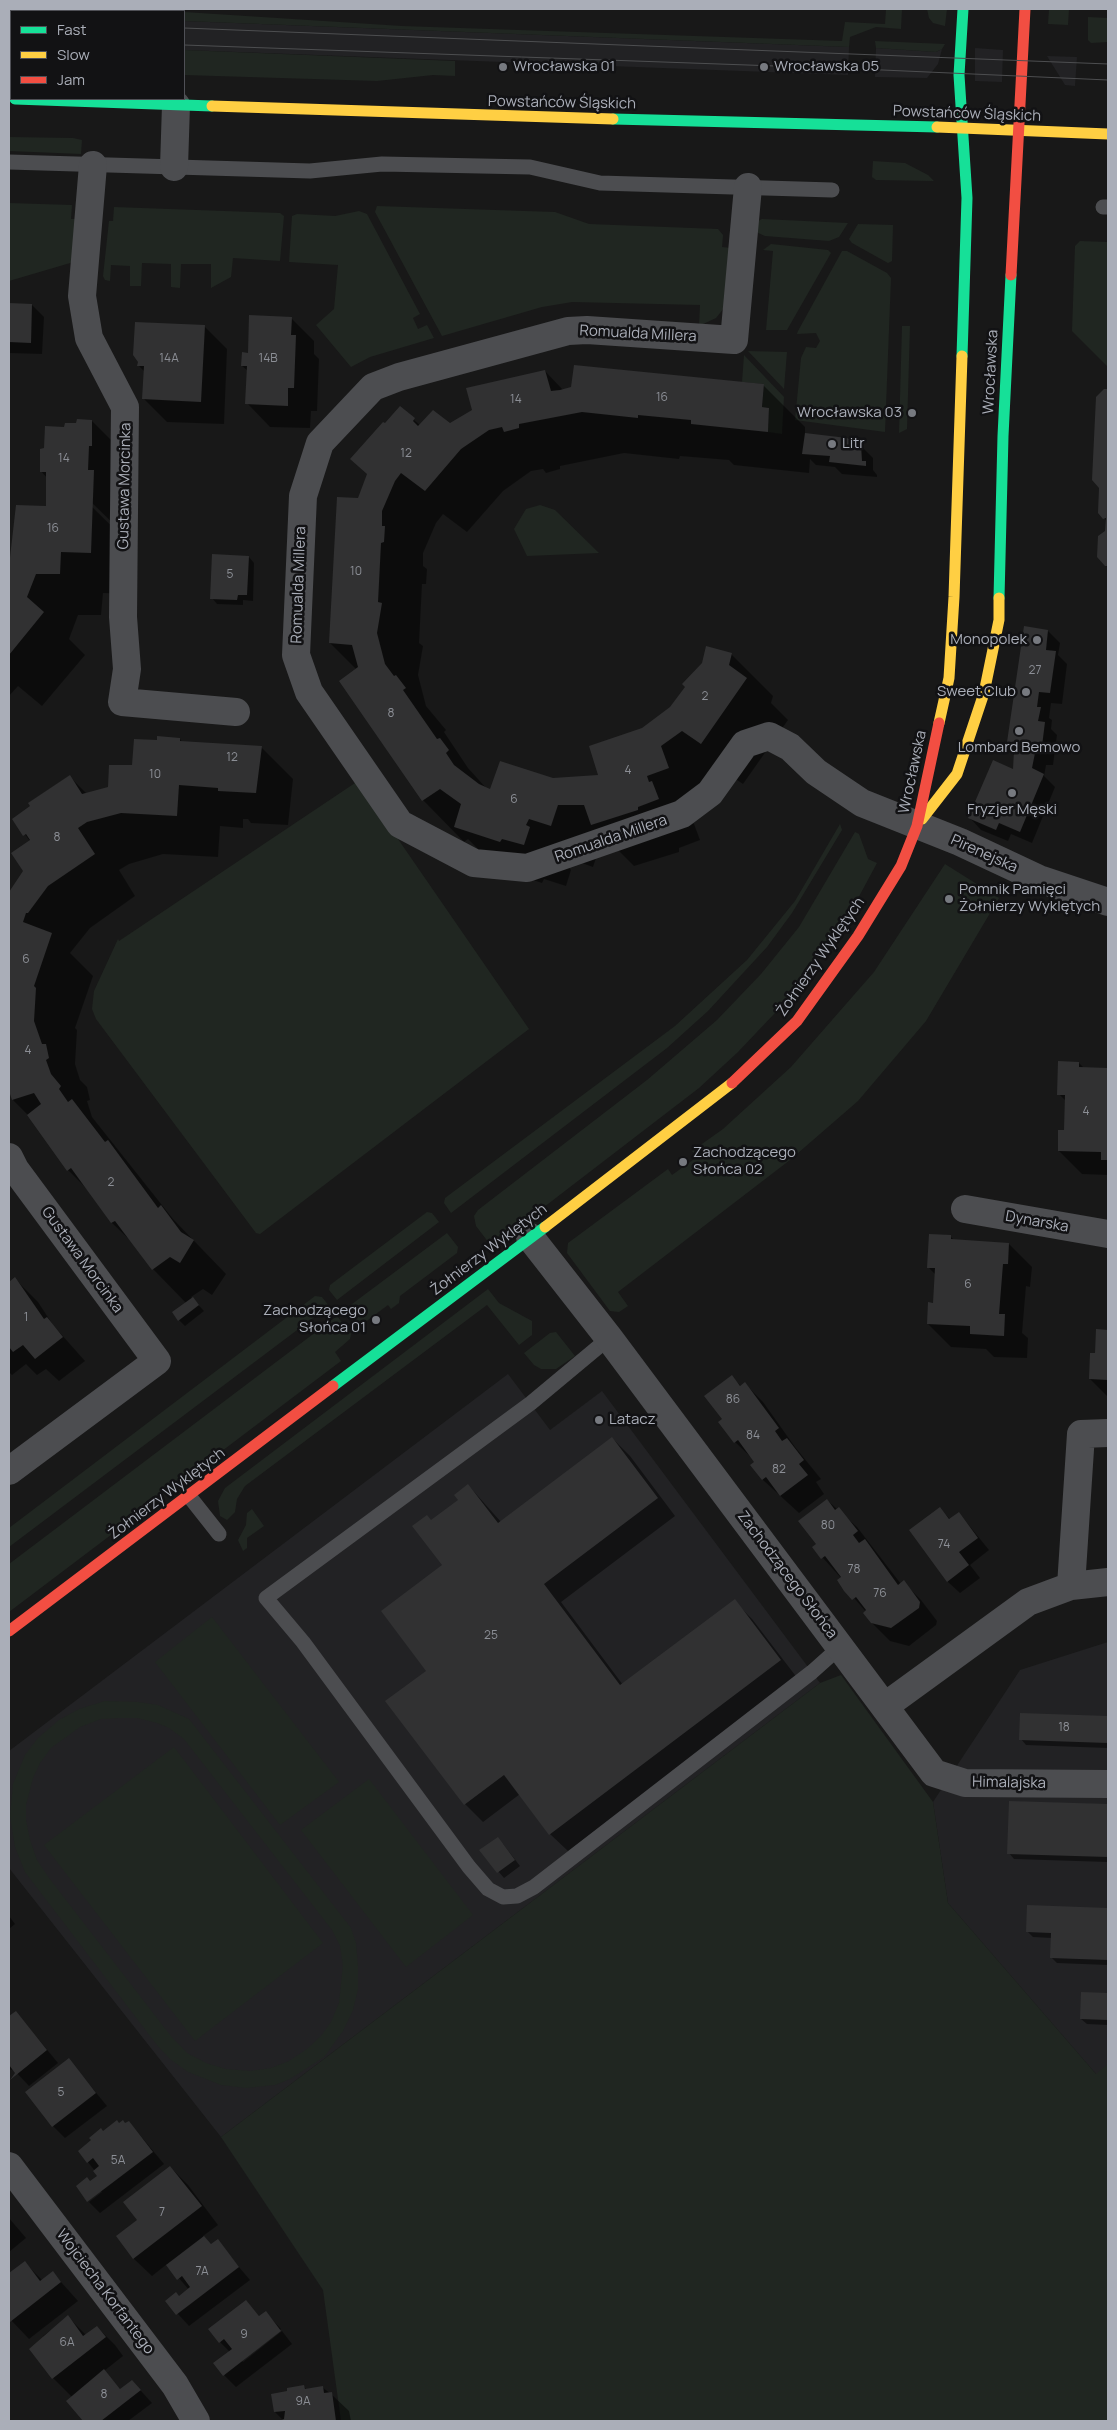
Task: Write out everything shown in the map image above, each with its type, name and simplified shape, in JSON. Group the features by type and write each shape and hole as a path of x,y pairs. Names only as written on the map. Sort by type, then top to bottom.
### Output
{"street":[{"name":"Wrocławska","path":"917,826 949,669 954,597 967,198 959,75 963,9"},
{"name":"Wrocławska","path":"917,826 956,774 984,694 999,620 1002,445 1018,131 1024,76 1025,9"},
{"name":"Powstańców Śląskich","path":"45,100 524,117 832,123 963,130 1108,134"},
{"path":"174,167 176,104"},
{"name":"Gustawa Morcinka","path":"93,164 82,296 89,338 125,407 123,617 127,669 122,702 236,712"},
{"name":"Romualda Millera","path":"748,187 734,340 587,330 568,331 399,377 367,391 320,443 303,496 296,655 309,692 400,824 474,863 527,868 682,814 710,793 745,744 769,736 790,747 816,772 862,803 917,826"},
{"name":"Pirenejska","path":"917,826 960,842 1039,879 1108,902"},
{"name":"Żołnierzy Wyklętych","path":"9,1631 723,1092 797,1022 858,936 901,866 917,826"},
{"name":"Gustawa Morcinka","path":"9,1157 15,1169 157,1361 9,1471"},
{"name":"Dynarska","path":"965,1209 1108,1234"},
{"name":"Zachodzącego Słońca","path":"530,1238 608,1338 885,1706"},
{"path":"1071,1586 1081,1434 1108,1433"},
{"path":"885,1706 1028,1602 1071,1586 1108,1582"},
{"name":"Himalajska","path":"885,1706 934,1773 965,1783 1108,1784"},
{"name":"Wojciecha Korfantego","path":"9,2166 175,2385 196,2421"}],"lane":[{"path":"9,162 310,171 382,164 530,167 600,183 832,190"},
{"path":"608,1338 555,1384 266,1598 303,1642 488,1889 503,1897 517,1896 534,1887 804,1678 840,1647"},
{"path":"190,1496 219,1534"}],"shaded area":[{"path":"9,9 123,10 10,10 9,14"},
{"path":"886,9 902,9 901,29 876,27 850,37 849,47 185,21 185,12 402,26 842,41 845,22 885,24"},
{"path":"927,9 947,9 945,26 933,23 929,18"},
{"path":"1049,9 1069,9 1068,25 1048,24"},
{"path":"1088,17 1108,18 1108,42 1091,43 1088,40"},
{"path":"185,21 849,47 848,75 185,50"},
{"path":"875,41 945,44 942,49 936,52 876,48"},
{"path":"876,48 936,52 942,49 938,64 927,78 875,77"},
{"path":"975,48 1003,50 1002,82 975,81"},
{"path":"185,50 455,61 455,76 433,75 377,81 185,75"},
{"path":"1047,56 1077,57 1075,86 1065,85"},
{"path":"9,137 73,138 82,140 81,154 9,151"},
{"path":"873,161 905,163 928,175 934,181 876,180 872,177"},
{"path":"9,203 72,205 71,219 80,219 77,261 9,281"},
{"path":"377,206 555,212 589,224 718,229 723,235 722,247 731,248 724,308 716,318 699,326 700,305 572,302 542,307 442,336 375,212"},
{"path":"114,207 280,213 284,216 280,261 233,258 231,277 211,288 211,264 181,264 180,288 171,287 171,264 142,263 141,286 130,286 130,266 111,265 110,281 105,280 103,276 109,221 113,221"},
{"path":"359,211 367,214 420,314 413,318 418,329 427,325 434,338 370,357 351,367 316,325 334,309 338,265 289,262 292,216 297,214 335,216"},
{"path":"762,219 848,223 839,237 829,241 765,236 756,232 758,221"},
{"path":"858,224 893,225 892,261 888,263 852,243 849,239"},
{"path":"1080,241 1108,242 1108,367 1072,331 1075,246"},
{"path":"771,244 828,250 831,253 787,330 766,330 773,251 763,250"},
{"path":"842,251 847,251 887,273 891,278 885,432 795,420 801,358 806,347 816,348 820,341 816,333 797,334"},
{"path":"902,326 910,326 907,429 899,433"},
{"path":"748,351 787,352 784,389"},
{"path":"744,355 784,397 782,434 768,432 769,408 762,407 764,384 742,382"},
{"path":"540,505 555,510 599,553 527,556 514,529 526,509"},
{"path":"358,781 529,1029 260,1234 256,1233 96,1019 92,1009 94,991 118,939 119,941"},
{"path":"840,824 842,830 792,913 767,947 708,1011 667,1048 451,1213 444,1203 445,1198 675,1026 747,960 795,901"},
{"path":"855,832 859,834 868,859 877,863 856,902 816,962 774,1014 738,1052 699,1088 492,1247 476,1226 474,1216 478,1210 647,1080 717,1020 761,974 799,927"},
{"path":"945,864 999,898 926,1021 858,1101 790,1160 618,1292 628,1306 619,1312 610,1311 567,1253 568,1243 668,1169 672,1175 697,1157 692,1151 723,1129 791,1067 874,972"},
{"path":"427,1212 432,1213 439,1222 337,1300 329,1290 330,1285"},
{"path":"447,1233 458,1247 457,1253 400,1296 399,1303 391,1309 388,1305 364,1323 366,1327 363,1330 357,1328 344,1310"},
{"path":"488,1289 499,1303 532,1321 532,1335 519,1345 487,1305 245,1486 237,1499 235,1512 227,1520 220,1516 218,1501 225,1488"},
{"path":"315,1296 322,1297 329,1306 9,1547 9,1528"},
{"path":"337,1316 351,1334 350,1339 335,1352 341,1361 9,1612 9,1564"},
{"path":"556,1332 575,1356 556,1369 541,1369 534,1365 524,1353 550,1333"},
{"path":"508,1374 550,1430 602,1391 820,1683 221,2137 9,1868 9,1751"},
{"path":"252,1509 264,1526 247,1538 247,1548 243,1551 238,1540 246,1525 247,1513"},
{"path":"212,1617 339,1782 280,1825 155,1662"},
{"path":"1108,1642 1108,2421 711,2421 1096,2074 948,1903 933,1802 1020,1670"},
{"path":"841,1675 933,1802 948,1903 1096,2074 1108,2064 1108,2421 341,2421 323,2290 221,2137 820,1683"},
{"path":"105,1701 138,1702 158,1705 189,1719 351,1928 356,1943 358,1966 358,1989 353,2010 343,2031 324,2057 290,2079 275,2085 246,2088 221,2085 188,2072 170,2059 157,2045 25,1872 15,1847 10,1816 13,1784 25,1755 38,1738 59,1720 79,1709","holes":["137,1718 169,1728 184,1739 332,1930 340,1946 343,1965 339,2003 331,2022 321,2036 307,2049 289,2061 271,2068 250,2071 226,2069 206,2063 187,2053 170,2035 37,1860 30,1840 26,1820 26,1805 33,1778 40,1763 51,1748 80,1727 101,1719"]},
{"path":"174,1747 323,1943 195,2041 44,1845"},
{"path":"369,1779 473,1915 406,1967 301,1830"}],"building":[{"path":"9,303 32,304 31,343 9,342"},
{"path":"249,315 292,317 291,335 296,335 294,388 288,388 288,406 245,404 247,366 241,366 242,352 248,353"},
{"path":"135,322 205,325 201,402 142,399 144,366 137,366 138,362 133,355"},
{"path":"574,365 764,384 762,407 769,408 768,432 691,424 691,420 638,415 638,418 582,412 519,424 519,428 504,432 502,427 489,430 461,449 425,491 401,473 395,481 382,511 382,526 385,526 384,542 381,543 378,602 382,603 377,633 385,664 406,688 403,690 437,739 440,738 449,750 446,753 454,765 479,784 490,789 500,761 553,778 598,775 589,746 642,728 670,707 685,687 682,684 702,663 706,646 732,653 729,665 747,678 701,744 682,731 661,746 669,768 647,776 649,782 652,781 659,799 638,807 638,810 591,825 584,805 558,805 551,826 529,819 526,825 530,827 524,845 502,839 500,842 454,827 461,804 440,789 422,801 339,681 358,667 352,645 329,643 337,497 358,498 367,474 350,459 400,406 415,418 413,421 418,426 433,410 450,423 472,410 466,388 545,370 551,391 560,390 571,387"},
{"path":"1104,389 1108,389 1108,566 1105,566 1097,557 1098,536 1105,531 1106,518 1103,519 1098,513 1099,488 1092,480 1096,397"},
{"path":"77,419 92,420 92,446 89,446 88,470 94,470 91,553 61,552 60,574 36,574 27,597 44,612 9,655 9,566 16,505 46,506 46,472 40,472 40,449 44,448 45,426 64,427 65,423 76,423"},
{"path":"805,433 847,438 851,440 851,444 861,445 862,461 866,461 866,466 829,462 830,456 802,454"},
{"path":"212,554 249,556 247,595 238,595 237,600 210,599"},
{"path":"1024,626 1048,630 1046,650 1056,651 1050,693 1039,692 1037,707 1041,707 1038,721 1045,722 1041,754 1035,753 1032,768 1044,774 1020,832 999,823 996,830 968,818 993,760 1013,769 1014,751 1006,749"},
{"path":"157,736 180,738 180,741 262,746 256,793 218,791 218,788 179,785 177,816 121,813 87,822 78,828 95,854 48,886 28,913 26,913 23,922 52,933 34,986 36,988 34,1021 42,1044 46,1044 49,1058 46,1060 51,1074 61,1086 59,1089 68,1102 72,1099 105,1142 108,1140 158,1208 161,1205 181,1232 194,1240 180,1263 170,1257 152,1270 115,1221 111,1223 71,1168 67,1171 27,1115 41,1104 34,1093 12,1100 9,1091 9,892 23,871 11,853 30,840 26,834 23,836 12,819 30,806 28,803 70,775 82,794 108,787 109,765 132,765 134,739 157,740"},
{"path":"1058,1061 1079,1062 1079,1067 1108,1068 1108,1160 1101,1160 1101,1152 1058,1151 1058,1130 1064,1130 1065,1095 1057,1095"},
{"path":"929,1234 951,1235 951,1239 1009,1243 1008,1264 1003,1264 999,1314 1005,1314 1004,1336 970,1334 970,1326 927,1324 928,1302 933,1303 935,1268 927,1268"},
{"path":"15,1277 44,1319 47,1317 63,1337 35,1359 23,1345 13,1352 9,1347 9,1282"},
{"path":"193,1297 199,1305 178,1321 172,1312"},
{"path":"1096,1329 1108,1330 1108,1380 1089,1379 1090,1353 1095,1353"},
{"path":"732,1375 740,1386 745,1382 779,1428 775,1431 782,1441 787,1438 804,1460 799,1464 808,1475 780,1496 766,1477 762,1480 750,1465 754,1462 738,1440 734,1443 718,1422 722,1419 704,1396"},
{"path":"612,1437 658,1498 544,1584 620,1685 735,1599 781,1660 549,1835 504,1775 464,1805 385,1701 426,1671 381,1611 442,1565 412,1526 427,1515 431,1520 458,1500 454,1495 468,1484 498,1523"},
{"path":"827,1499 835,1510 839,1507 858,1531 853,1535 859,1543 865,1539 898,1585 904,1580 920,1602 919,1608 891,1628 871,1623 863,1613 866,1610 856,1597 852,1600 844,1591 837,1580 841,1577 825,1556 821,1559 812,1547 816,1544 798,1521"},
{"path":"940,1507 949,1519 959,1512 978,1538 959,1552 969,1565 947,1582 909,1530"},
{"path":"1020,1713 1108,1716 1108,1743 1019,1740"},
{"path":"1009,1801 1108,1804 1108,1857 1007,1854"},
{"path":"498,1837 515,1860 497,1873 479,1850"},
{"path":"1027,1905 1108,1908 1108,1960 1050,1958 1051,1933 1026,1932"},
{"path":"1081,1992 1108,1993 1108,2020 1080,2019"},
{"path":"16,2011 47,2050 10,2080 15,2073 9,2065 9,2016"},
{"path":"69,2058 96,2093 52,2127 25,2092"},
{"path":"117,2120 119,2123 123,2120 125,2123 129,2121 153,2152 87,2202 76,2186 87,2177 90,2181 97,2176 93,2171 99,2166 93,2158 87,2163 78,2151 101,2128 103,2131"},
{"path":"170,2166 202,2206 133,2259 116,2236 137,2220 123,2202"},
{"path":"204,2236 211,2244 218,2239 239,2267 176,2315 165,2301 176,2292 179,2296 190,2287 182,2276 177,2280 166,2265"},
{"path":"25,2261 40,2281 53,2271 61,2282 10,2322 9,2273"},
{"path":"246,2300 259,2316 266,2311 281,2331 223,2376 213,2363 232,2349 224,2339 219,2343 208,2329"},
{"path":"68,2315 83,2336 97,2326 106,2337 52,2379 29,2349"},
{"path":"104,2369 120,2389 132,2380 141,2390 101,2421 83,2421 66,2401"},
{"path":"304,2385 305,2389 323,2386 324,2393 332,2392 336,2421 279,2421 284,2419 285,2411 274,2412 271,2394 287,2391 287,2388"}],"tram line":[{"path":"185,28 1108,64"},
{"path":"185,45 860,69 1108,80"}],"traffic: fast":[{"path":"962,356 967,198 959,75 963,9"},
{"path":"43,100 212,106"},
{"path":"613,119 937,127"},
{"path":"999,598 1003,436 1011,275"},
{"path":"333,1386 545,1227"}],"traffic: slow":[{"path":"212,106 613,119"},
{"path":"937,127 1108,134"},
{"path":"939,723 949,678 954,597 962,356"},
{"path":"922,819 957,774 984,693 999,620 999,598"},
{"path":"545,1227 732,1083"}],"traffic: jam":[{"path":"1011,275 1025,9"},
{"path":"732,1083 797,1021 858,936 901,866 917,826 939,723"},
{"path":"9,1631 333,1386"}],"place":[{"name":"Wrocławska 01","path":"503,67"},
{"name":"Wrocławska 05","path":"764,67"},
{"name":"Wrocławska 03","path":"912,413"},
{"name":"Litr","path":"832,444"},
{"name":"Monopolek","path":"1037,640"},
{"name":"Sweet Club","path":"1026,692"},
{"name":"Lombard Bemowo","path":"1019,731"},
{"name":"Fryzjer Męski","path":"1012,793"},
{"name":"Pomnik Pamięci Żołnierzy Wyklętych","path":"949,899"},
{"name":"Zachodzącego Słońca 02","path":"683,1162"},
{"name":"Zachodzącego Słońca 01","path":"376,1320"},
{"name":"Latacz","path":"599,1420"}]}
